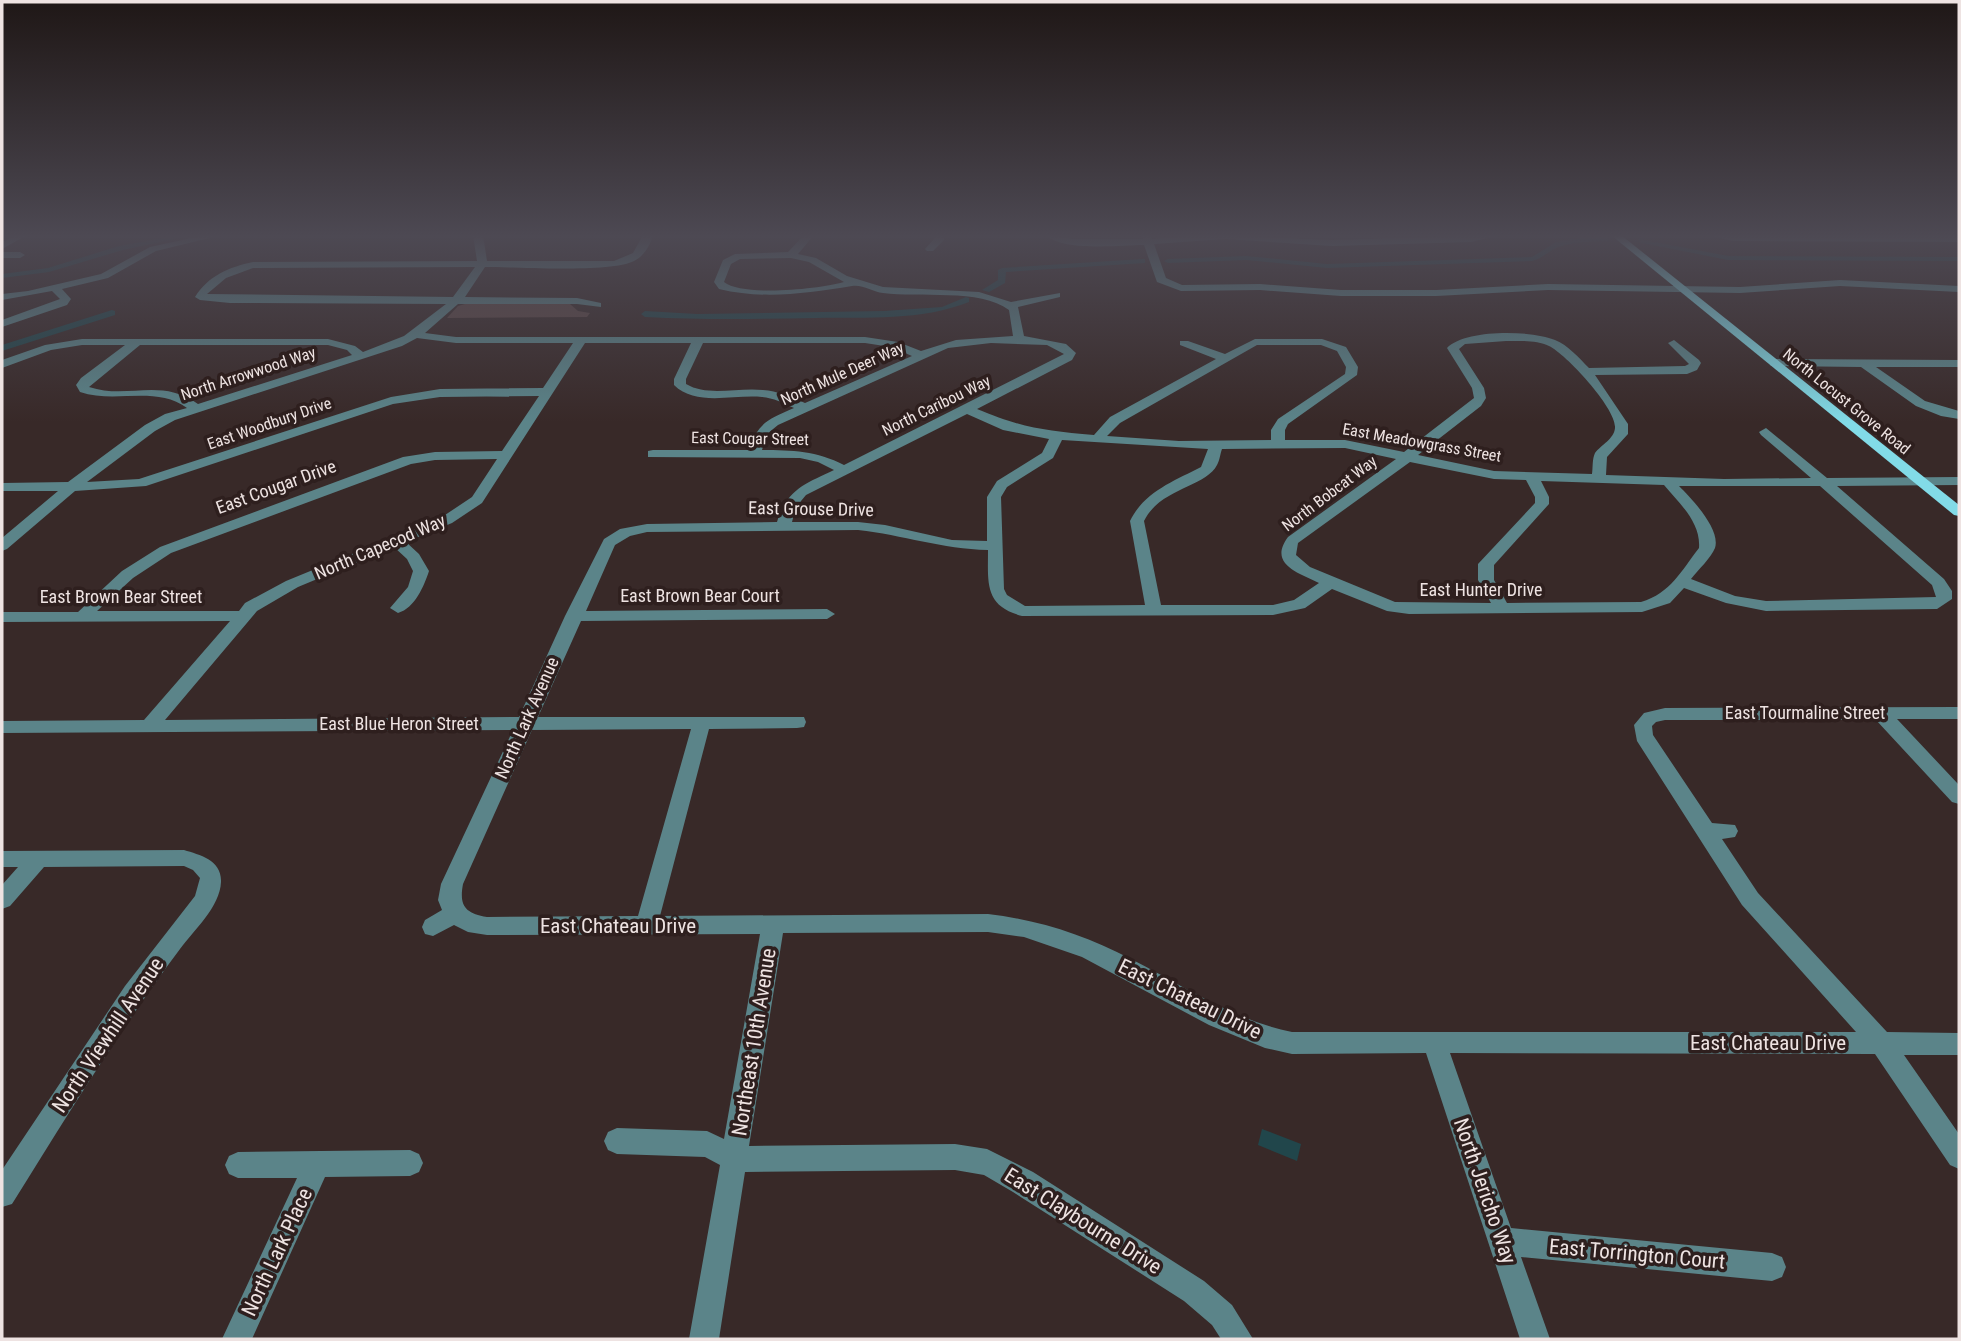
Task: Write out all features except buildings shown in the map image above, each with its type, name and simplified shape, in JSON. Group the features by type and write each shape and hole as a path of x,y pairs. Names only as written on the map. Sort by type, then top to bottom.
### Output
{"main road":[{"name":"North Locust Grove Road","path":"1693,298 1959,512"}],"street":[{"path":"2,324 63,303 65,298"},
{"path":"201,298 207,300 577,301 597,305"},
{"name":"North Arrowwood Way","path":"2,546 71,487 150,428 194,407 417,335 457,298"},
{"path":"987,298 1010,305 1044,298"},
{"path":"1010,305 1016,313 1019,341"},
{"path":"417,335 456,340 875,340 894,344 920,355"},
{"name":"North Capecod Way","path":"149,726 240,616 277,590 447,520 469,507 483,493 581,340"},
{"name":"North Bobcat Way","path":"1331,582 1293,563 1288,555 1288,547 1293,540 1407,457 1480,398 1478,388 1453,348 1456,343 1472,340 1549,342 1566,351 1584,372"},
{"path":"698,341 680,385 693,392 773,395 803,407"},
{"name":"North Mule Deer Way","path":"754,454 761,432 766,427 803,407 920,355 954,343 1019,341"},
{"name":"North Caribou Way","path":"783,527 793,499 810,486 1068,358 1070,353 1068,348 1052,342 1019,341"},
{"path":"1097,439 1115,420 1255,342 1311,341 1332,344 1342,349 1352,367 1351,375 1283,422 1278,430 1279,444"},
{"path":"2,364 49,347 82,342 328,342 341,344 361,355"},
{"path":"137,342 85,381 82,385 84,389 96,393 168,393 186,399 194,407"},
{"path":"1184,343 1225,358"},
{"path":"1584,372 1687,370 1693,367 1695,363 1674,343"},
{"path":"1775,363 1959,363"},
{"path":"1864,363 1925,407 1939,413 1959,415"},
{"path":"1584,372 1622,424 1621,434 1600,456 1599,479"},
{"name":"East Woodbury Drive","path":"2,487 112,486 157,479 403,397 440,393 547,392"},
{"name":"East Meadowgrass Street","path":"967,409 1019,431 1057,436 1166,444 1345,444 1481,474 1668,481 1959,481"},
{"path":"1681,581 1732,600 1766,606 1937,604 1944,599 1944,591 1826,482 1766,432"},
{"path":"1057,436 1048,455 997,491 994,498 996,589 1000,598 1009,606 1022,611 1154,612 1287,608 1310,598 1331,582"},
{"path":"1154,612 1137,521 1139,513 1153,501 1206,470 1216,445"},
{"name":"East Cougar Street","path":"653,454 811,456 844,470"},
{"name":"East Cougar Drive","path":"82,617 127,573 150,556 180,543 408,460 435,456 507,455"},
{"path":"1502,609 1486,580 1486,564 1542,504 1542,497 1531,476"},
{"name":"East Hunter Drive","path":"1331,582 1393,607 1642,607 1664,600 1707,548 1709,541 1703,526 1668,481"},
{"name":"East Grouse Drive","path":"625,532 647,528 872,527 951,545 995,545"},
{"name":"North Lark Avenue","path":"454,914 449,900 452,884 609,541 625,532"},
{"path":"396,541 414,557 421,571 416,588 398,608"},
{"name":"East Brown Bear Court","path":"573,616 827,614"},
{"name":"East Brown Bear Street","path":"2,617 240,616"},
{"name":"East Tourmaline Street","path":"1706,831 1644,736 1643,724 1650,717 1679,713 1959,713"},
{"path":"1881,714 1959,797"},
{"path":"646,925 702,722"},
{"name":"East Blue Heron Street","path":"2,727 797,722"},
{"path":"1706,831 1728,831"},
{"path":"1706,831 1764,916 1882,1044 1959,1156"},
{"name":"North Viewhill Avenue","path":"2,1194 133,993 204,901 211,888 211,876 202,863 184,858 38,859"},
{"path":"2,859 38,859"},
{"path":"2,900 38,859"},
{"path":"433,927 454,914"},
{"name":"East Chateau Drive","path":"454,914 468,923 486,926 988,923 1029,927 1069,939 1251,1033 1292,1043 1959,1044"},
{"name":"Northeast 10th Avenue","path":"704,1339 774,925"},
{"name":"North Jericho Way","path":"1434,1042 1535,1339"},
{"name":"Northeast 10th Avenue","path":"617,1142 707,1144 735,1159"},
{"name":"East Claybourne Drive","path":"735,1159 955,1157 987,1162 1194,1290 1222,1315 1238,1339"},
{"name":"North Lark Place","path":"238,1165 410,1163"},
{"name":"North Lark Place","path":"237,1339 317,1164"},
{"name":"East Torrington Court","path":"1502,1241 1772,1267"}],"shaded area":[{"path":"570,304 578,311 590,313 587,317 447,318 458,306"}],"water":[{"path":"1262,1129 1301,1144 1297,1161 1258,1145"}],"waterway":[{"path":"645,314 697,317 884,314 943,309 966,300"},
{"path":"2,348 112,313"}]}
